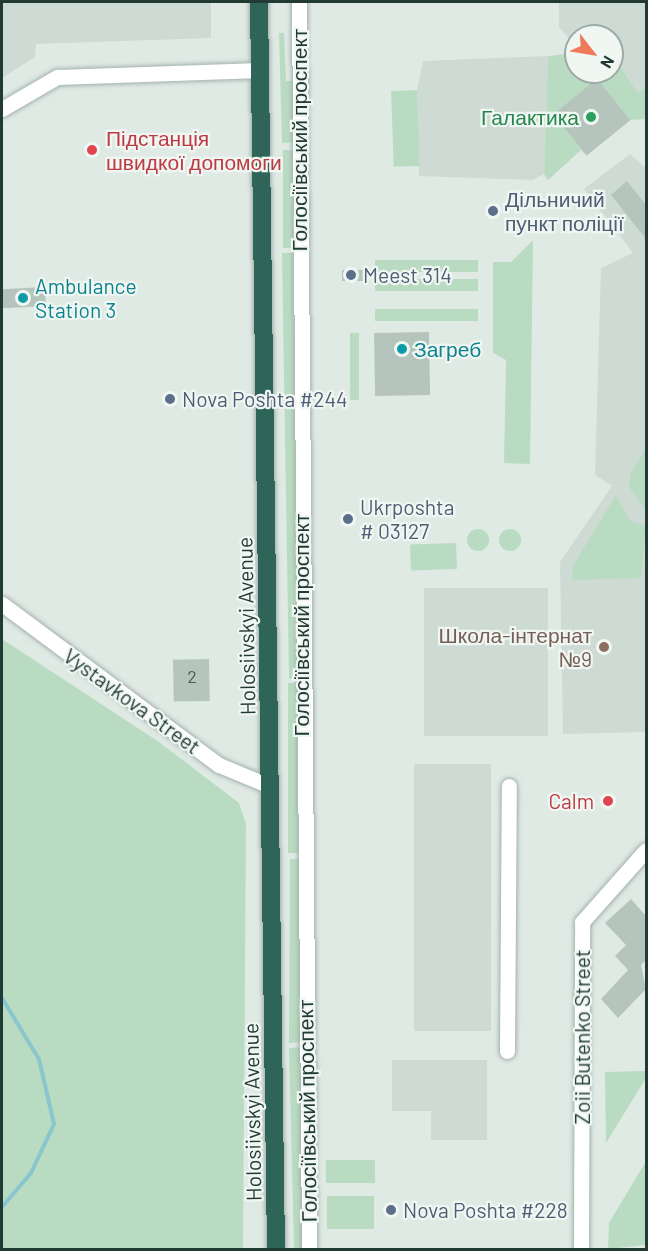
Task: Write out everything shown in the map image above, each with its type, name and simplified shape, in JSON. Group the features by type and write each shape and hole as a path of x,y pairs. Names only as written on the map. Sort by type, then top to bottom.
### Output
{"highway":[{"name":"Holosiivskyi Avenue","path":"259,2 276,1250"}],"street":[{"name":"Голосіївський проспект","path":"300,2 309,1250"},
{"path":"2,109 57,77 260,70"},
{"name":"Vystavkova Street","path":"2,604 219,765 270,786"},
{"path":"507,1051 509,786"},
{"name":"Zoii Butenko Street","path":"581,1250 582,922 646,850"}],"shaded area":[{"path":"2,2 211,2 211,38 36,44 35,57 2,78"},
{"path":"559,2 646,2 646,87 638,93 624,72 624,24 564,24 564,33 559,27"},
{"path":"548,56 544,174 533,180 419,176 417,90 423,61"},
{"path":"630,154 646,168 646,732 563,734 560,562 612,486 595,475 601,268 633,253 584,189"},
{"path":"424,588 548,588 548,736 424,736"},
{"path":"414,764 491,764 491,1031 414,1031"},
{"path":"392,1060 487,1060 487,1140 431,1140 431,1111 392,1111"}],"green space":[{"path":"279,33 284,33 286,81 294,81 294,142 282,143"},
{"path":"564,54 564,84 624,84 624,72 638,93 646,87 646,119 629,120 586,155 581,150 548,180 544,174 548,56"},
{"path":"417,90 420,166 394,167 391,91"},
{"path":"283,150 294,150 294,248 283,248"},
{"path":"533,240 530,464 504,463 506,360 493,353 493,262 511,262"},
{"path":"282,253 293,253 298,678 289,679"},
{"path":"375,260 478,260 478,272 375,272"},
{"path":"375,279 478,279 478,291 375,291"},
{"path":"375,309 478,309 478,321 375,321"},
{"path":"350,333 359,333 359,400 350,400"},
{"path":"646,449 646,510 629,487 631,472"},
{"path":"616,495 630,521 646,526 641,578 572,580 573,566"},
{"path":"478,529 486,532 489,540 486,548 478,551 470,548 467,540 470,532"},
{"path":"510,529 518,532 521,540 518,548 510,551 502,548 499,540 502,532"},
{"path":"456,543 457,569 411,571 410,545"},
{"path":"2,639 159,742 239,803 246,824 243,1249 2,1249"},
{"path":"288,683 298,683 298,853 288,853"},
{"path":"290,859 299,859 302,1042 289,1043"},
{"path":"302,1047 304,1249 294,1249 289,1048"},
{"path":"646,1071 646,1078 606,1143 605,1072"},
{"path":"326,1160 375,1160 375,1183 326,1183"},
{"path":"646,1161 646,1245 608,1249 609,1223"},
{"path":"327,1196 374,1196 374,1229 327,1229"}],"building":[{"name":"Галактика","path":"591,84 601,84 630,120 587,155 553,114"},
{"path":"627,181 646,205 646,239 611,195"},
{"path":"342,270 365,270 365,281 342,281"},
{"name":"Ambulance Station 3","path":"45,287 46,306 3,308 2,289"},
{"name":"Загреб","path":"429,332 430,395 375,396 374,333"},
{"path":"209,659 210,701 174,702 173,660"},
{"path":"631,899 646,916 646,960 641,965 646,989 618,1018 601,999 628,970 615,956 626,945 605,923"}],"waterway":[{"path":"2,998 39,1059 54,1124 31,1173 2,1207"}],"place":[{"name":"Галактика","path":"591,117"},
{"name":"Підстанція швидкої допомоги","path":"92,150"},
{"name":"Дільничий пункт поліції","path":"493,211"},
{"name":"Meest 314","path":"351,275"},
{"name":"Ambulance Station 3","path":"23,298"},
{"name":"Загреб","path":"402,349"},
{"name":"Nova Poshta #244","path":"170,399"},
{"name":"Ukrposhta # 03127","path":"348,519"},
{"name":"Школа-інтернат №9","path":"604,647"},
{"name":"Calm","path":"608,801"},
{"name":"Nova Poshta #228","path":"391,1210"}]}
